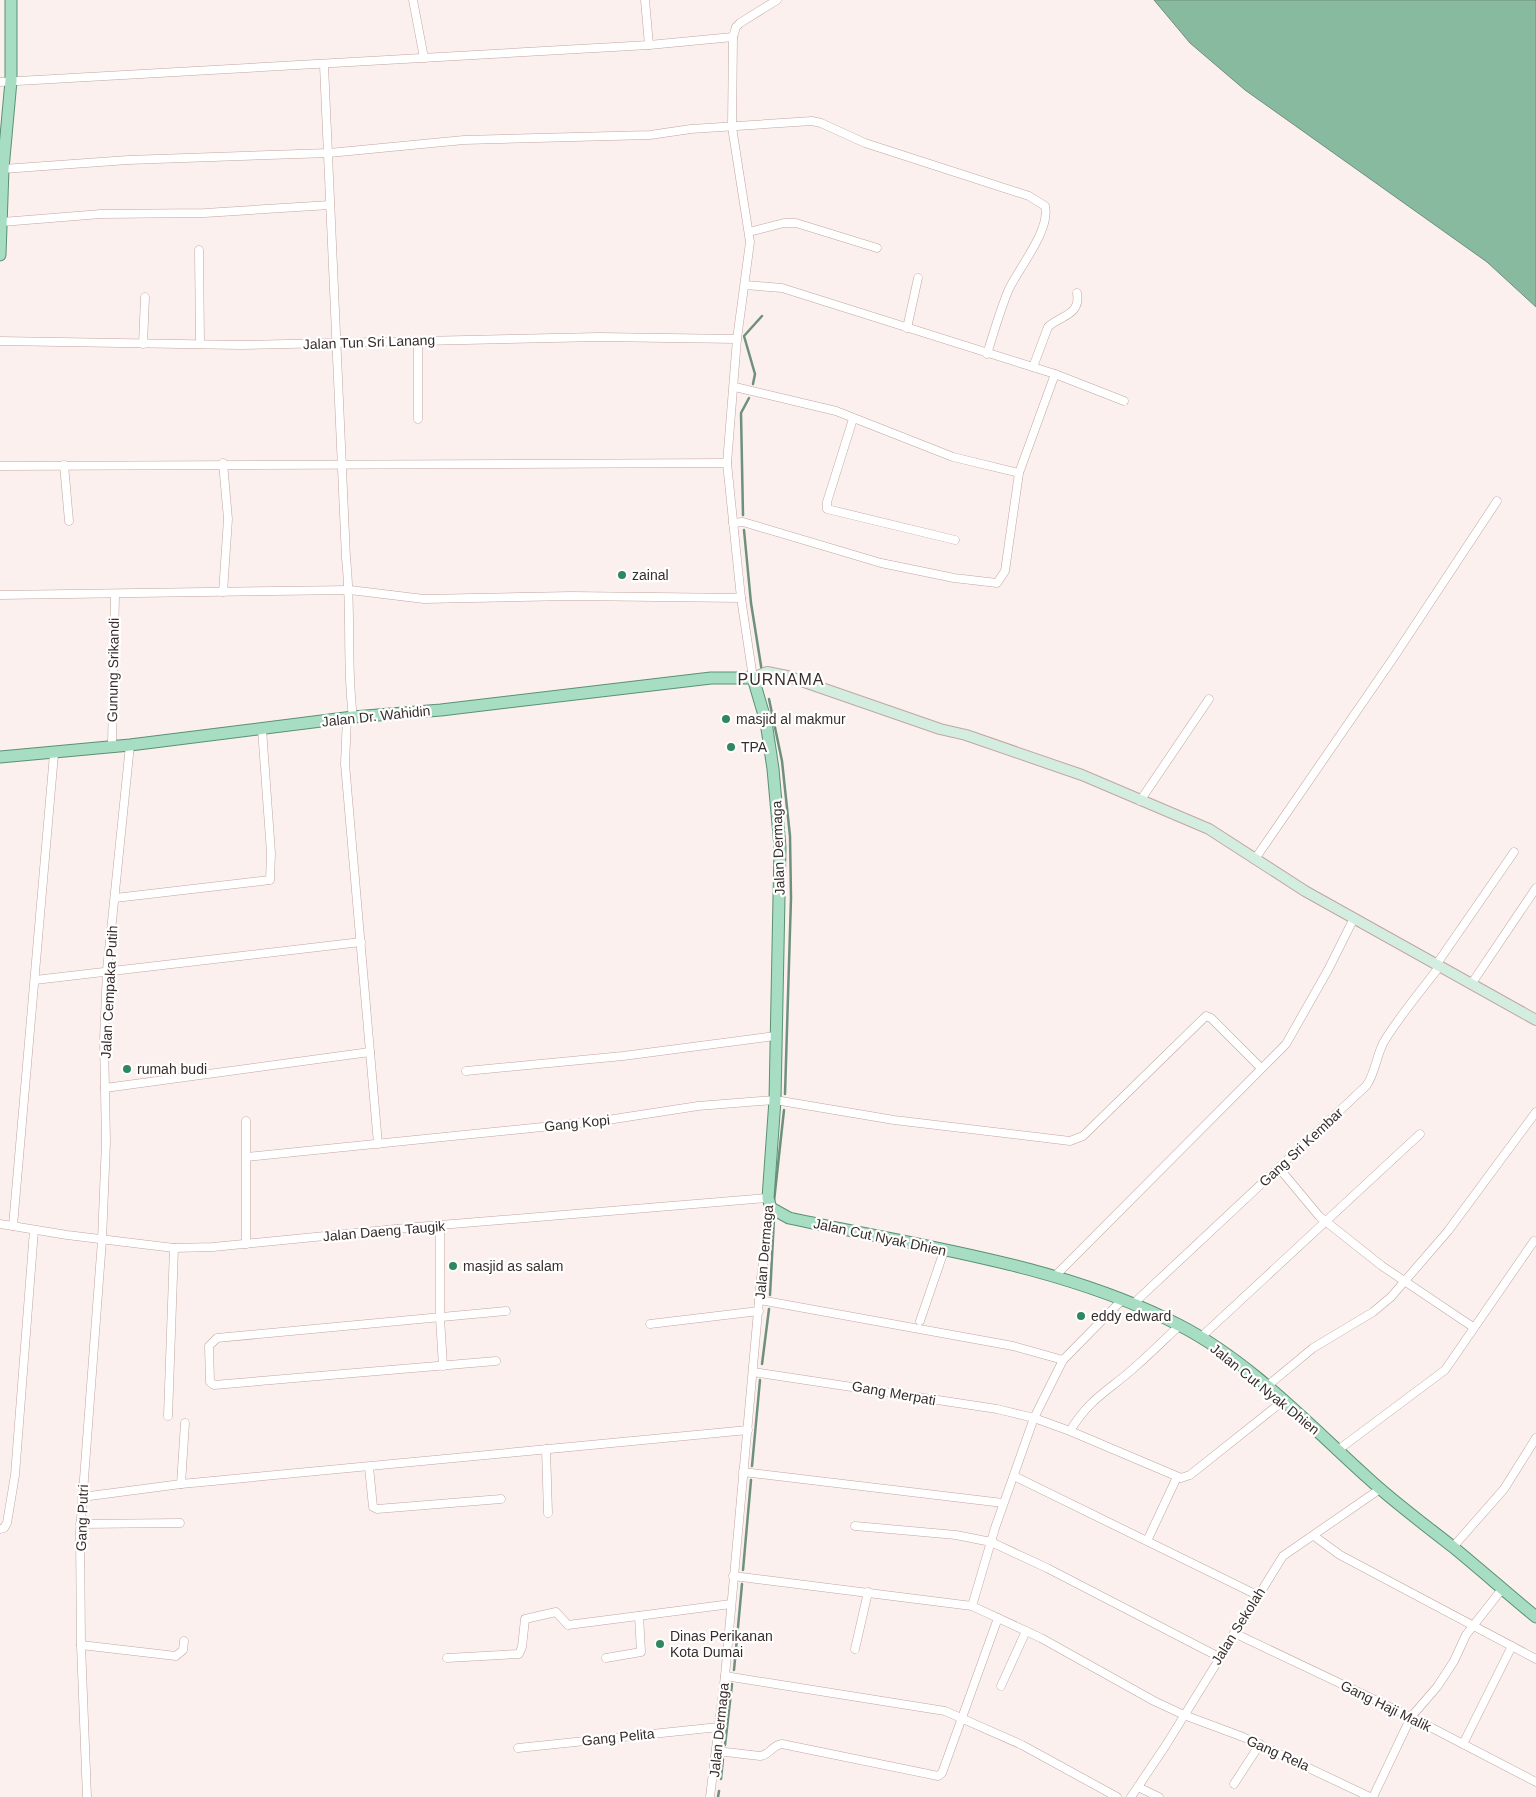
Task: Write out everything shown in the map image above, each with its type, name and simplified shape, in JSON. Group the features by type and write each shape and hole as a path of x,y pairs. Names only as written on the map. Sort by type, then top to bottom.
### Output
{"main road":[{"path":"0,255 5,82 11,0"},
{"name":"Jalan Dr. Wahidin","path":"0,758 54,754 350,718 441,710 711,678 753,678"},
{"name":"Jalan Dermaga","path":"753,678 766,722 779,828 779,958 770,1203"},
{"name":"Jalan Cut Nyak Dhien","path":"770,1203 790,1218 1054,1276 1128,1302 1180,1325 1201,1337 1266,1387 1380,1488 1536,1617"}],"street":[{"path":"413,0 424,58"},
{"path":"645,0 649,45"},
{"path":"777,0 740,23 736,27 733,37 732,127 749,232 750,253 737,339 735,387 727,463 732,523 753,678 767,672 787,676 940,729 1082,775 1209,829 1305,891 1536,1020"},
{"path":"5,82 649,45 733,37"},
{"path":"324,64 346,558 350,590 348,627 350,718 345,764 378,1144"},
{"path":"3,169 128,160 329,153 464,140 643,135 691,129 796,121 821,123 865,143 1030,196 1042,202 1046,212 1042,230 1009,288 987,354"},
{"path":"2,222 101,214 205,213 330,205"},
{"path":"749,232 784,223 796,223 877,248"},
{"path":"198,250 200,344"},
{"path":"907,328 918,278"},
{"path":"745,285 782,288 1055,374 1124,401"},
{"path":"1033,367 1048,327 1069,316 1078,303 1077,293"},
{"path":"143,344 146,297"},
{"name":"Jalan Tun Sri Lanang","path":"0,341 143,344 337,344 599,337 737,339"},
{"path":"418,341 418,419"},
{"path":"732,523 743,522 881,563 954,578 997,583 1005,571 1019,473 1055,374"},
{"path":"735,387 836,411 953,457 1019,473"},
{"path":"853,419 826,502 827,509 955,540"},
{"path":"0,466 223,463 404,465 727,463"},
{"path":"222,592 228,519 223,463"},
{"path":"64,465 69,521"},
{"path":"1255,859 1394,657 1497,501"},
{"path":"0,595 350,590 424,599 571,596 742,598"},
{"name":"Gunung Srikandi","path":"112,746 115,594"},
{"path":"1140,801 1209,699"},
{"path":"115,898 270,880 271,853 262,729"},
{"name":"Jalan Cempaka Putih","path":"102,1240 106,1142 107,970 130,745"},
{"path":"13,1226 54,754"},
{"name":"Gang Sri Kembar","path":"972,1606 1003,1503 1034,1418 1063,1360 1279,1168 1369,1082 1385,1040 1514,852"},
{"path":"1472,983 1536,888"},
{"path":"1054,1276 1136,1197 1286,1044 1299,1024 1354,918"},
{"path":"35,980 107,970 361,942"},
{"name":"Gang Kopi","path":"247,1157 601,1121 714,1104 775,1100 894,1120 1070,1141 1083,1136 1206,1016 1211,1018 1261,1068"},
{"path":"466,1072 623,1056 775,1036"},
{"path":"105,1088 370,1052"},
{"path":"1266,1387 1313,1348 1373,1312 1406,1282 1448,1231 1536,1112"},
{"path":"246,1121 246,1244"},
{"path":"1201,1337 1420,1134"},
{"path":"1279,1168 1318,1215 1382,1266 1473,1327"},
{"name":"Jalan Daeng Taugik","path":"0,1224 102,1240 174,1248 246,1244 716,1201 770,1203"},
{"name":"Jalan Dermaga","path":"710,1797 725,1676 761,1278 770,1203"},
{"path":"440,1226 440,1318 443,1366"},
{"path":"0,1529 4,1528 7,1523 15,1474 34,1230"},
{"name":"Gang Putri","path":"87,1797 81,1645 80,1524 102,1240"},
{"path":"1338,1450 1438,1376 1450,1363 1534,1241"},
{"path":"168,1416 174,1248"},
{"path":"920,1321 944,1251"},
{"path":"760,1300 985,1341 1063,1360"},
{"path":"496,1361 214,1385 210,1382 208,1359 209,1346 217,1338 506,1311"},
{"path":"650,1324 759,1311"},
{"path":"1070,1431 1080,1414 1096,1397 1133,1369 1180,1325"},
{"name":"Gang Merpati","path":"753,1372 997,1409 1034,1418 1070,1431 1177,1478"},
{"path":"1147,1541 1177,1478 1190,1475 1283,1401"},
{"path":"181,1484 185,1424"},
{"path":"82,1497 181,1484 748,1430"},
{"path":"1453,1548 1504,1488 1536,1438"},
{"path":"546,1449 548,1513"},
{"path":"369,1467 371,1501 373,1507 378,1509 501,1498"},
{"path":"743,1472 1003,1503"},
{"path":"1014,1476 1257,1595"},
{"name":"Jalan Sekolah","path":"1131,1797 1283,1556 1380,1488"},
{"path":"80,1524 180,1523"},
{"path":"855,1526 965,1536 991,1542 1047,1568 1219,1657"},
{"path":"1314,1536 1337,1553 1536,1659"},
{"name":"Gang Rela","path":"733,1576 972,1606 1026,1631 1125,1687 1184,1715 1260,1744 1372,1797"},
{"path":"1372,1797 1411,1717 1437,1687 1454,1661 1473,1625 1502,1589"},
{"path":"855,1649 868,1592"},
{"path":"447,1658 519,1654 522,1647 524,1621 527,1618 556,1612 568,1625 731,1604"},
{"path":"606,1658 641,1652 639,1616"},
{"path":"717,1751 760,1756 766,1754 776,1745 782,1744 938,1776 942,1773 998,1618"},
{"path":"1001,1686 1026,1631"},
{"name":"Gang Haji Malik","path":"1234,1633 1411,1717 1536,1782"},
{"path":"81,1645 176,1656 183,1650 184,1641"},
{"path":"1463,1744 1512,1646"},
{"path":"725,1676 928,1708 961,1717 1022,1745 1117,1797"},
{"name":"Gang Pelita","path":"518,1748 719,1727"},
{"path":"1234,1784 1260,1744"},
{"path":"1138,1787 1159,1797"}],"shaded area":[{"path":"1154,0 1536,0 1536,307 1487,262 1245,90 1190,43"}],"waterway":[{"path":"753,384 755,374 744,336 762,316"},
{"path":"743,515 741,413 749,398"},
{"path":"744,530 751,603 762,672"},
{"path":"769,699 782,761 790,836 791,898 785,1094"},
{"path":"774,1201 784,1110"},
{"path":"770,1295 774,1219"},
{"path":"762,1364 769,1309"},
{"path":"752,1466 760,1380"},
{"path":"743,1570 751,1480"},
{"path":"734,1670 742,1584"},
{"path":"725,1745 732,1684"},
{"path":"721,1779 723,1759"},
{"path":"718,1797 719,1791"}],"place":[{"name":"zainal","path":"622,575"},
{"name":"masjid al makmur","path":"726,719"},
{"name":"TPA","path":"731,747"},
{"name":"rumah budi","path":"127,1069"},
{"name":"masjid as salam","path":"453,1266"},
{"name":"eddy edward","path":"1081,1316"},
{"name":"Dinas Perikanan Kota Dumai","path":"660,1644"}],"district":[{"name":"PURNAMA","path":"781,679"}]}
